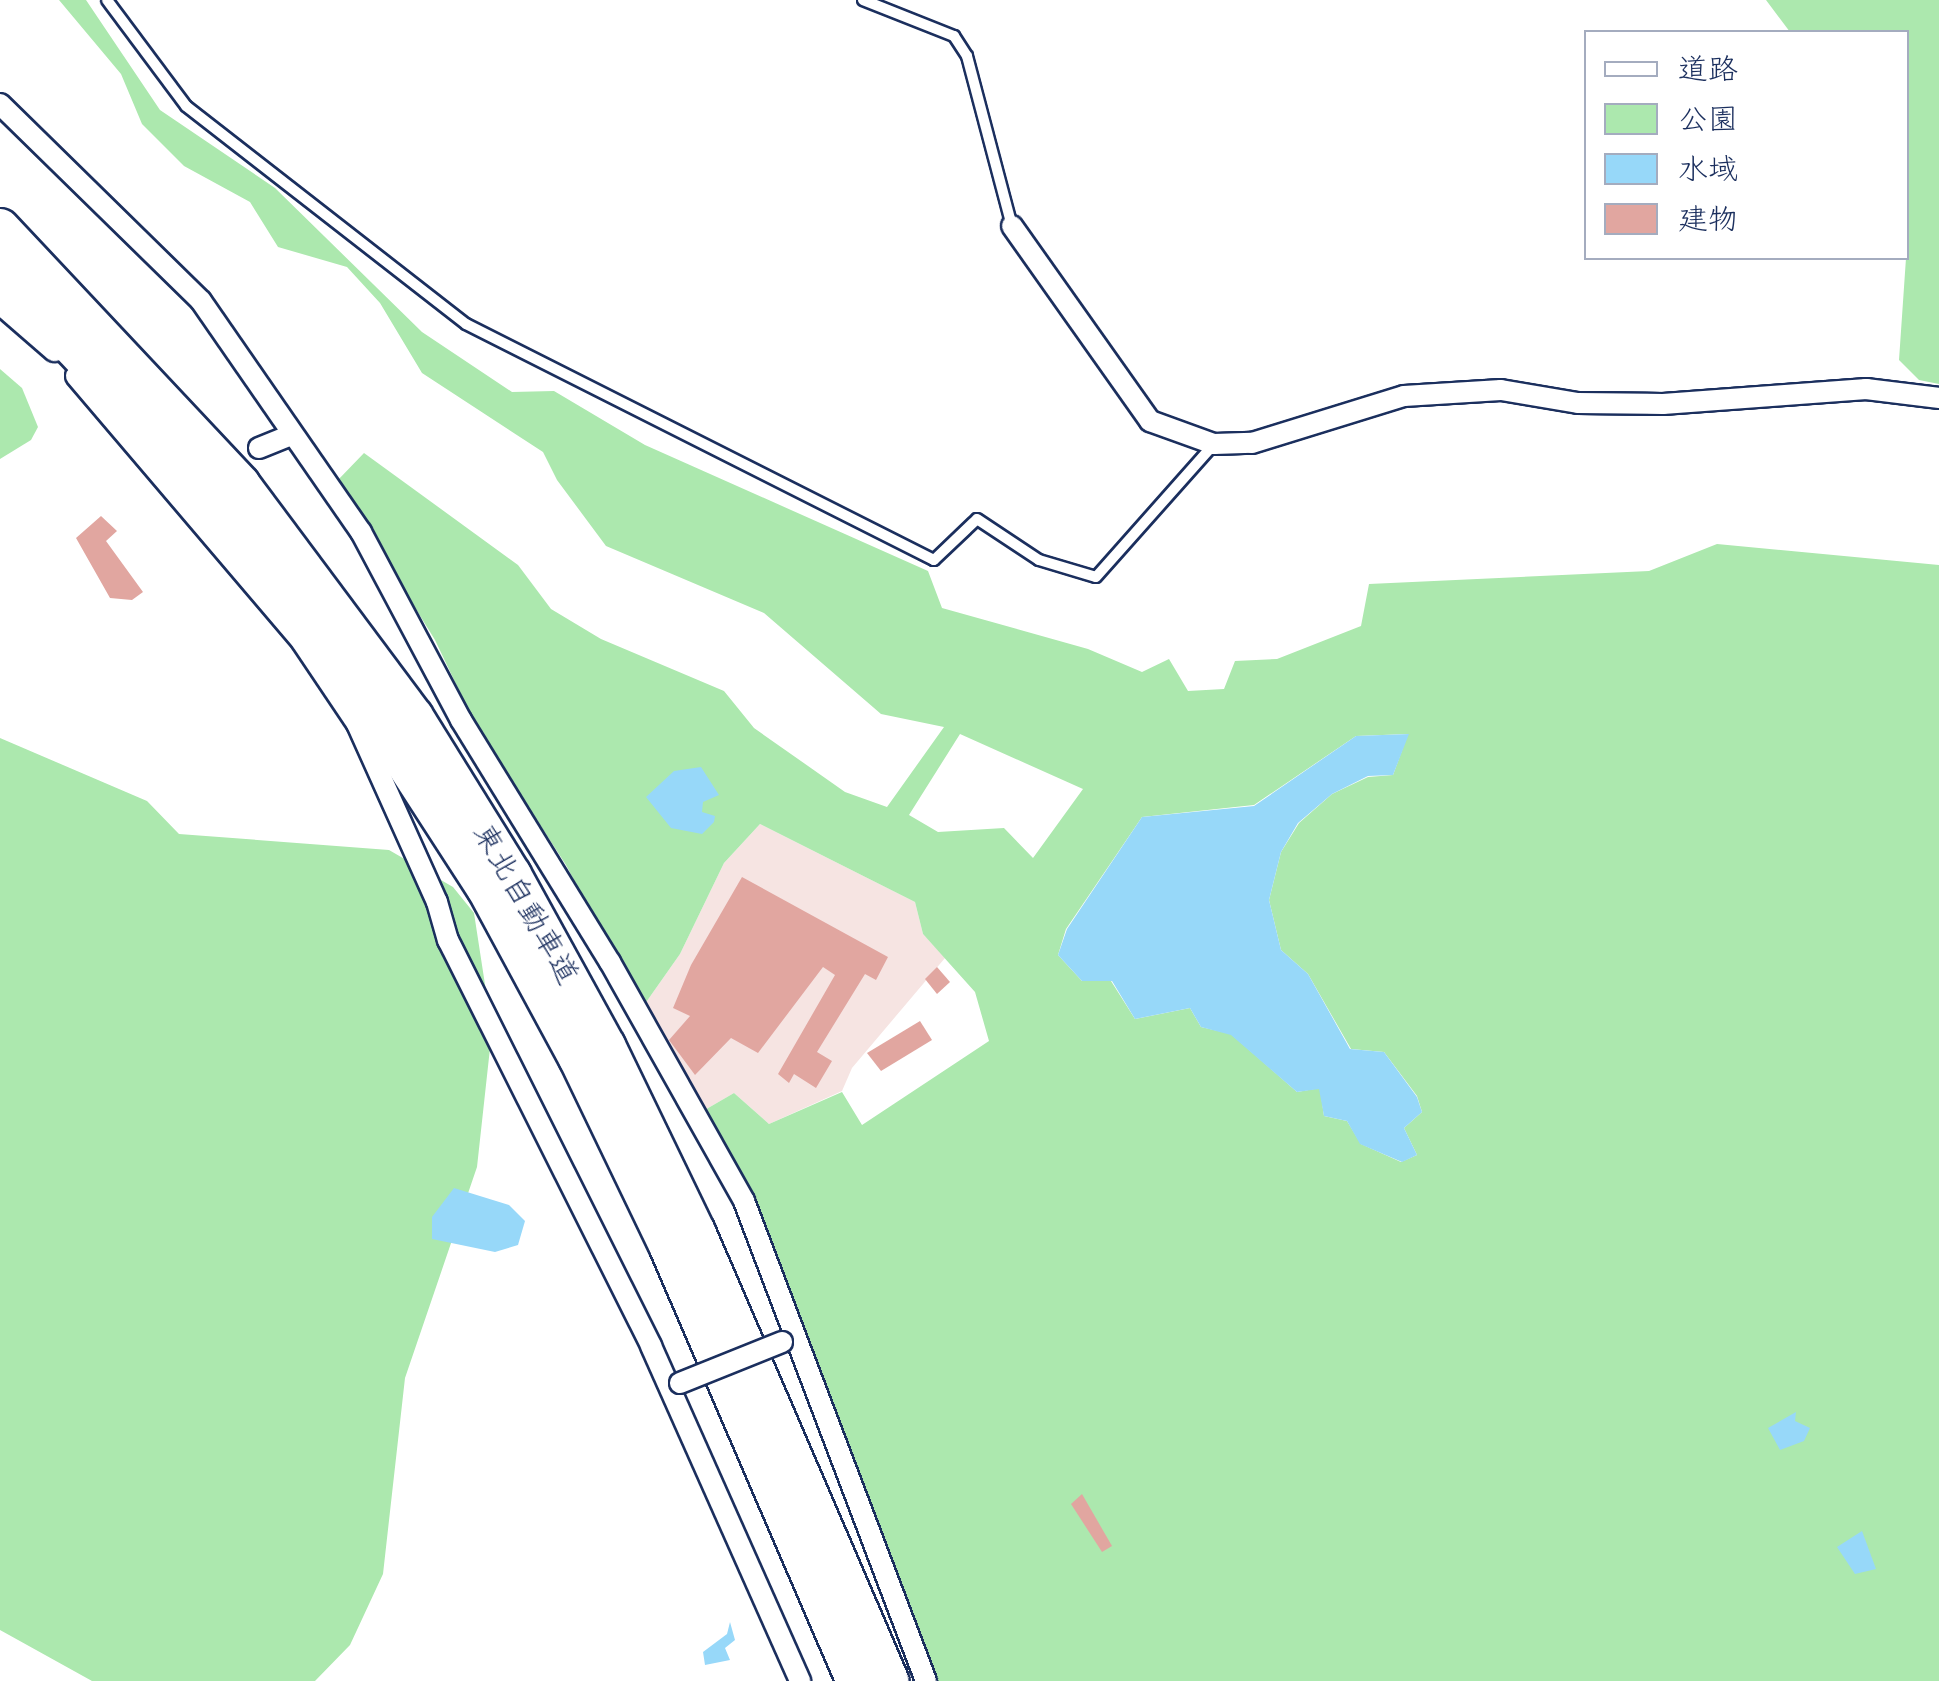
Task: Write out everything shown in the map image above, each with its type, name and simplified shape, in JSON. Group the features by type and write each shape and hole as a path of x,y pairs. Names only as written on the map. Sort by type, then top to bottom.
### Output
{"highway":[{"name":"東北自動車道","path":"0,228 241,485 414,717 512,875 696,1232 889,1681"},
{"name":"東北自動車道","path":"0,270 180,460 302,604 486,888 578,1058 668,1245 856,1681"}],"street":[{"path":"0,104 200,301 289,436 361,532 461,720 696,1112 744,1201 788,1342 926,1681"},
{"path":"1012,226 1150,421 1214,444 1252,443 1404,396 1500,390 1578,404 1663,404 1866,389 1939,398"},
{"path":"0,304 52,349 189,502 302,642 358,724 438,902 448,940 676,1389 800,1681"},
{"path":"259,448 289,436"},
{"path":"676,1389 788,1342"}],"lane":[{"path":"107,0 186,106 466,324 934,560 977,519 1039,560 1096,577 1214,444"},
{"path":"862,0 954,36 967,56 1012,226"}],"shaded area":[{"path":"760,824 915,902 923,934 945,958 852,1068 842,1091 769,1124 734,1093 703,1111 642,1008 680,954 724,863"}],"green space":[{"path":"59,0 86,0 160,110 275,188 422,332 512,392 554,391 645,445 928,571 942,608 1088,649 1142,672 1169,659 1188,691 1224,689 1235,661 1277,659 1361,626 1369,584 1649,571 1717,544 1939,565 1939,1681 931,1681 703,1111 734,1093 769,1124 842,1092 862,1125 989,1041 975,992 923,934 915,902 760,824 724,863 680,954 642,1008 566,865 475,724 435,640 337,481 364,453 518,565 551,609 601,639 724,691 754,728 845,792 887,807 944,727 881,714 764,613 606,546 557,480 543,452 422,373 380,303 347,267 278,247 250,202 184,166 142,124 121,74","holes":["960,734 1083,789 1033,858 1004,828 938,832 909,815","1408,734 1393,775 1368,777 1332,794 1299,823 1281,852 1269,900 1281,950 1308,974 1351,1049 1384,1052 1417,1096 1422,1112 1404,1128 1417,1155 1401,1162 1361,1144 1347,1121 1324,1116 1320,1088 1297,1092 1231,1034 1201,1027 1190,1008 1135,1019 1111,981 1082,981 1058,955 1066,929 1142,817 1254,805 1356,736"]},
{"path":"1766,0 1939,0 1939,384 1919,380 1899,360 1906,260 1909,260 1909,30 1788,30"},
{"path":"0,369 22,388 38,427 31,440 0,459"},
{"path":"0,738 147,801 179,834 389,850 453,887 474,913 492,1030 477,1167 405,1378 383,1574 350,1645 315,1681 92,1681 0,1630"}],"water":[{"path":"1409,734 1393,775 1368,776 1332,794 1298,823 1281,852 1269,900 1281,950 1308,974 1350,1049 1384,1052 1417,1097 1422,1112 1404,1128 1417,1155 1402,1162 1360,1144 1347,1121 1324,1116 1319,1089 1297,1092 1231,1035 1201,1027 1190,1008 1135,1019 1112,981 1082,981 1058,955 1067,929 1142,817 1254,806 1356,736"},
{"path":"701,767 719,795 703,802 702,812 715,816 714,822 702,834 671,828 646,797 674,771"},
{"path":"454,1188 509,1205 525,1221 518,1245 495,1252 432,1239 432,1217"},
{"path":"1796,1412 1795,1421 1810,1428 1804,1441 1780,1450 1768,1428"},
{"path":"1862,1531 1876,1569 1855,1574 1837,1547"},
{"path":"730,1622 735,1640 725,1648 730,1660 705,1665 703,1652 727,1634"}],"building":[{"path":"101,516 117,531 106,541 143,592 132,600 110,598 76,538"},
{"path":"742,877 888,957 876,980 865,974 817,1052 832,1061 816,1088 794,1074 789,1083 778,1074 835,975 823,967 758,1053 731,1038 695,1075 669,1040 690,1016 673,1008 691,965"},
{"path":"937,967 950,982 937,994 925,979"},
{"path":"920,1021 932,1040 881,1071 867,1053"},
{"path":"1082,1494 1112,1546 1102,1552 1071,1504"}]}
